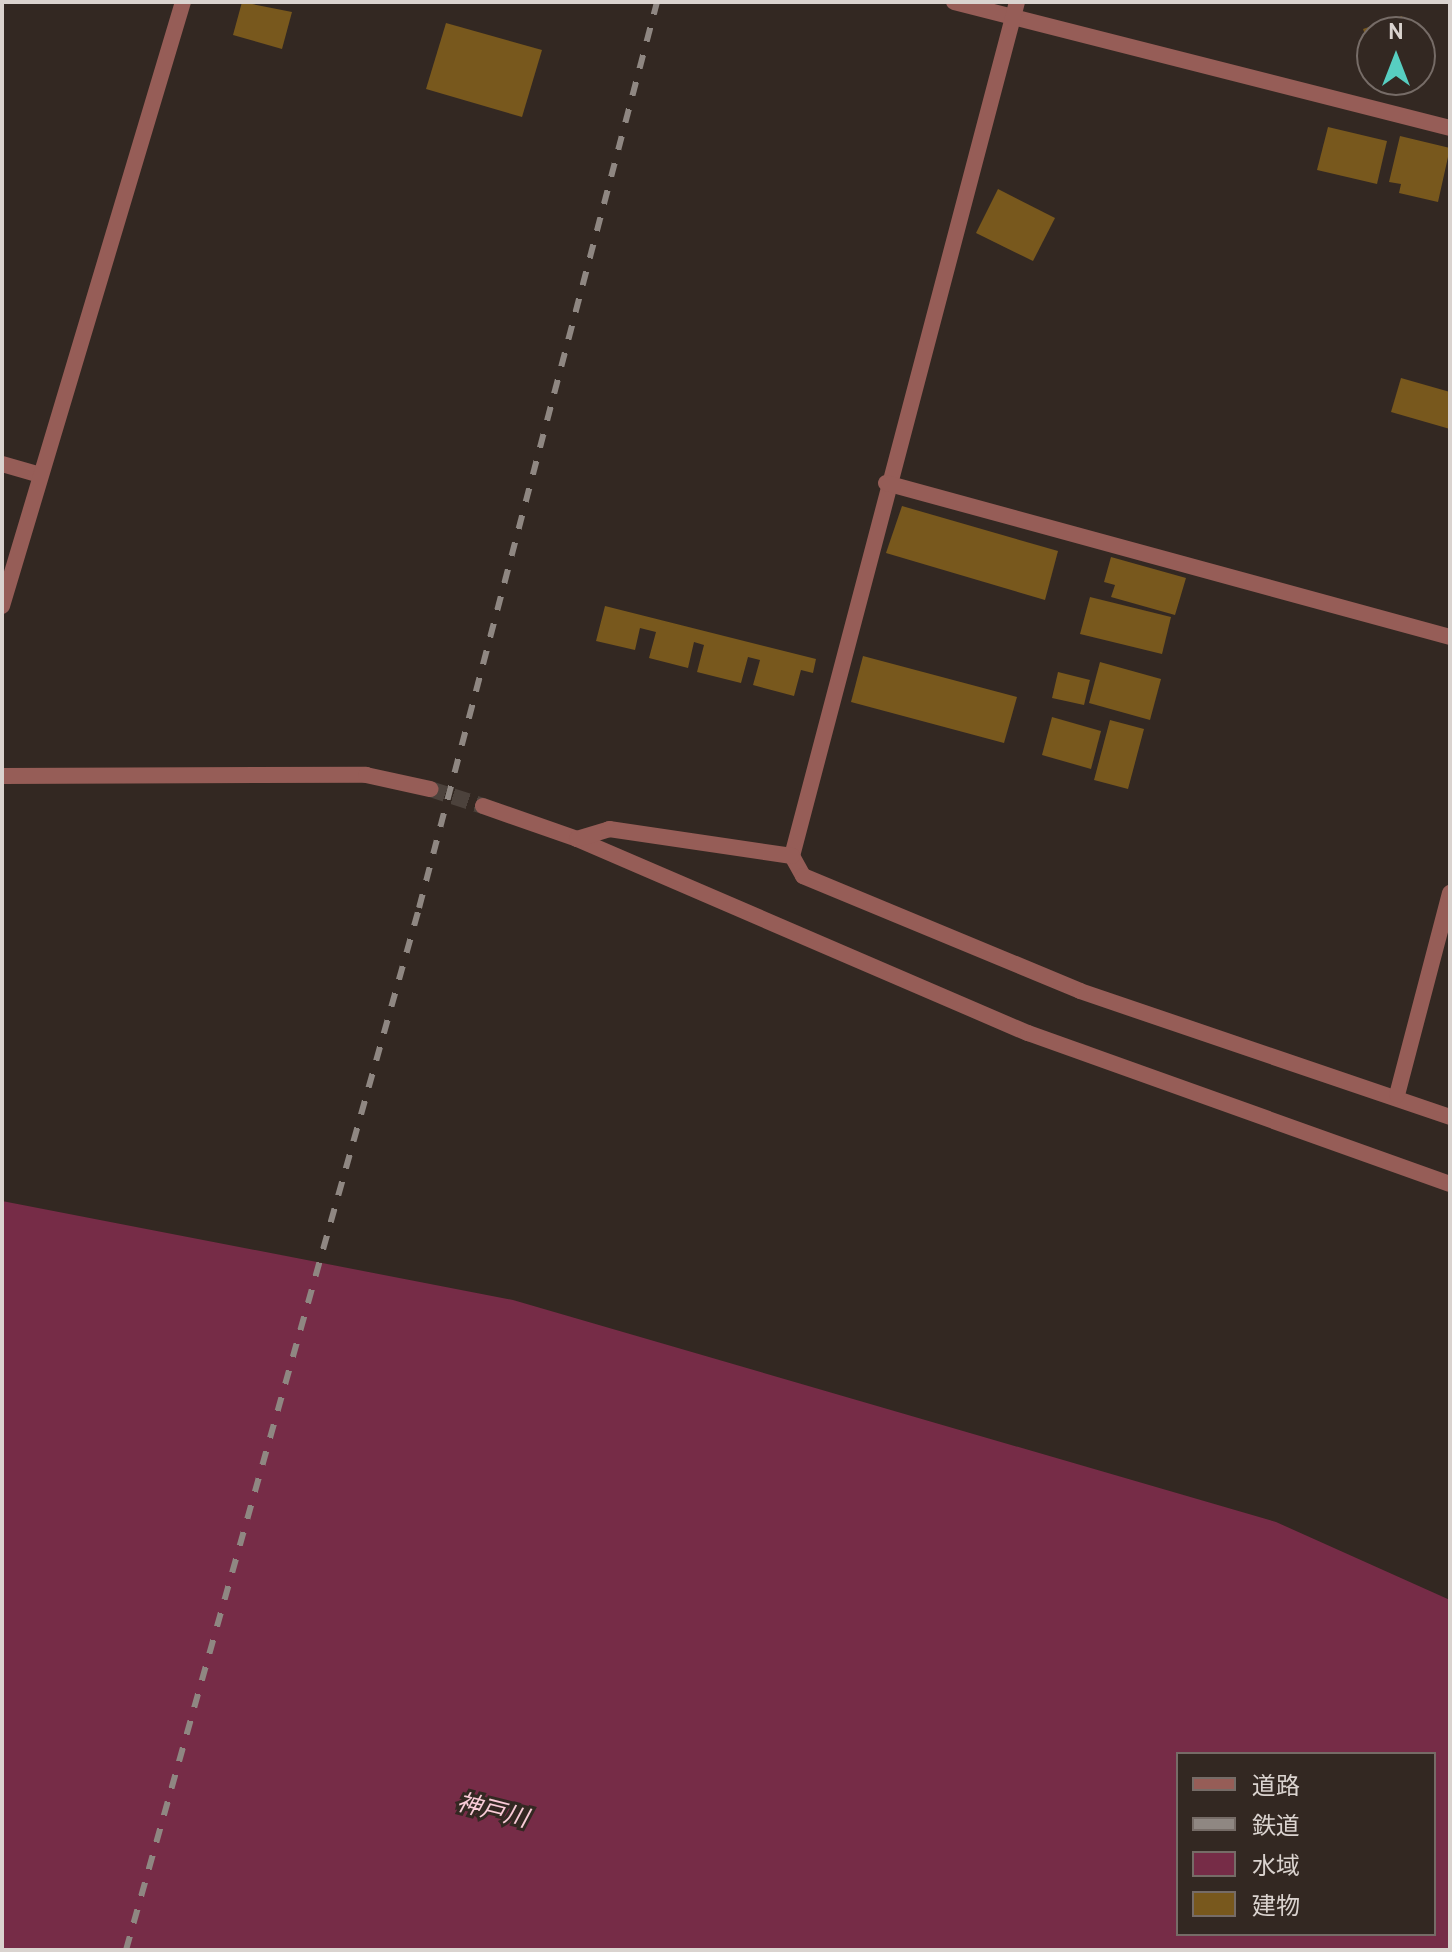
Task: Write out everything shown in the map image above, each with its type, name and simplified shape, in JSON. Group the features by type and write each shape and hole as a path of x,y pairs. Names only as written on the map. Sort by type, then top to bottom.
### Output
{"street":[{"path":"2,606 183,2"},
{"path":"954,2 1016,10 1450,128"},
{"path":"1016,10 886,483 792,856 803,876 1080,991 1397,1095 1450,1117"},
{"path":"2,464 40,475"},
{"path":"886,483 1450,637"},
{"path":"2,776 366,775 430,789"},
{"path":"483,806 577,839 1028,1033 1450,1184"},
{"path":"577,839 609,829 792,856"},
{"path":"1397,1095 1450,893"}],"water":[{"name":"神戸川","path":"2,1201 513,1300 1276,1522 1450,1600 1450,1950 2,1950"}],"building":[{"path":"242,2 292,12 282,49 233,35"},
{"path":"446,23 542,50 522,117 426,89"},
{"path":"1328,127 1387,141 1377,184 1317,170"},
{"path":"1400,136 1450,148 1438,202 1399,193 1401,184 1389,182"},
{"path":"998,189 1055,218 1033,261 976,233"},
{"path":"1401,378 1450,392 1450,429 1391,412"},
{"path":"902,506 1058,551 1045,600 886,553"},
{"path":"1111,557 1186,578 1175,615 1111,597 1115,585 1104,582"},
{"path":"1090,597 1171,617 1162,654 1080,634"},
{"path":"605,606 816,659 813,673 801,670 794,696 753,685 760,660 748,657 741,683 697,672 704,645 694,642 688,668 649,658 656,632 640,628 635,650 596,641"},
{"path":"863,656 1017,697 1004,743 851,702"},
{"path":"1100,662 1161,679 1150,720 1089,703"},
{"path":"1058,672 1090,680 1084,705 1052,698"},
{"path":"1052,717 1101,731 1091,769 1042,755"},
{"path":"1110,720 1144,729 1128,789 1094,780"}],"tunnel":[{"path":"430,789 483,806"}],"railway":[{"path":"126,1950 419,908 657,2"}]}
